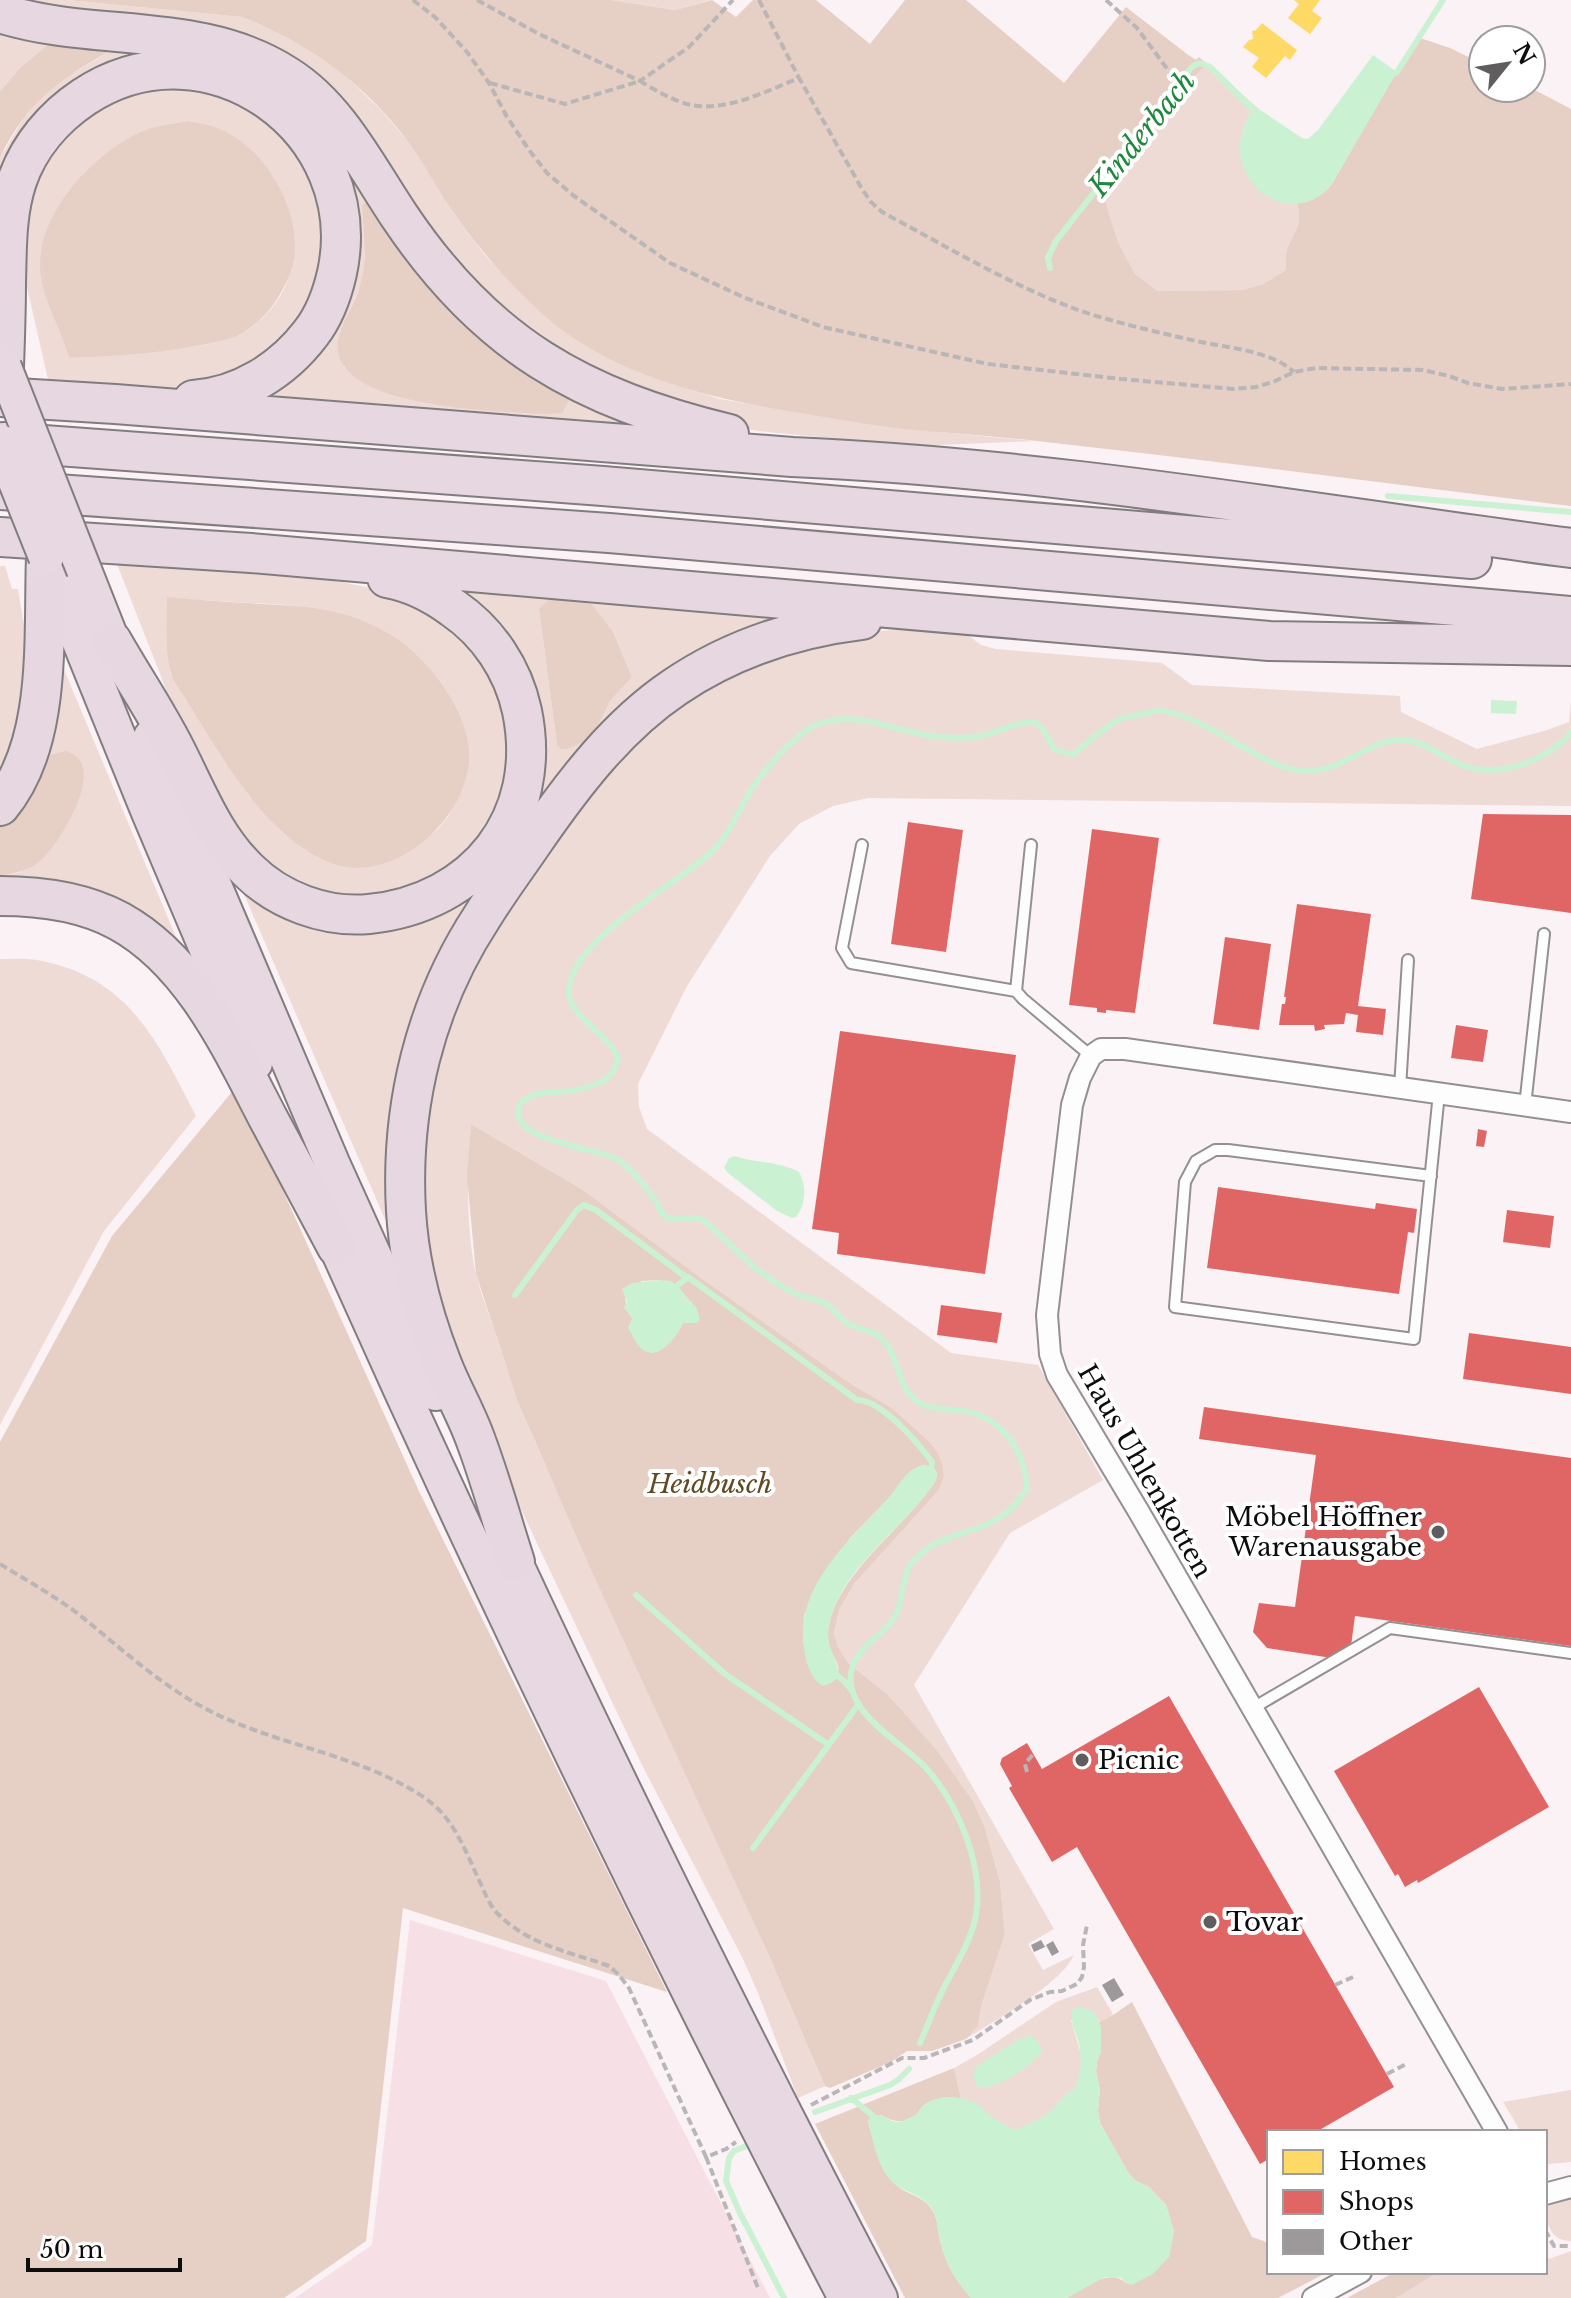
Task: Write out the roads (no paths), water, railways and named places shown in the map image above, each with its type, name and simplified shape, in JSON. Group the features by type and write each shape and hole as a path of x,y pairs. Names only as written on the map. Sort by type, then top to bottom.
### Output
{"highway":[{"path":"0,13 48,25 191,40 224,47 270,65 291,78 331,117 449,281 474,307 532,355 600,393 681,422 865,460"},
{"path":"115,404 201,399 234,392 251,384 294,352 320,320 334,286 342,244 339,208 328,175 311,141 282,109 224,77 180,70 137,74 115,80 75,102 36,143 18,178 6,234 1,374 219,901 332,1163 515,1562 731,2007 880,2298"},
{"path":"1,374 115,404 792,457 865,460 1183,493 1571,548"},
{"path":"846,2298 706,2027 557,1725 417,1426 239,1026 130,767 0,441 603,486 1571,566"},
{"path":"0,490 624,534 1571,616"},
{"path":"0,537 251,553 1269,641 1571,646"},
{"path":"112,641 178,755 214,828 249,872 273,890 313,908 362,915 407,908 458,884 497,845 522,793 526,771 525,723 520,700 504,662 484,633 429,593 397,580 251,553"},
{"path":"0,806 27,761 36,728 42,683 46,557"},
{"path":"515,1562 476,1440 431,1331 410,1250 406,1212 405,1165 409,1115 419,1058 438,1002 464,947 480,918 551,816 598,756 647,708 701,671 761,643 831,624 891,619 935,622 1022,620"},
{"path":"0,896 40,899 92,910 118,921 160,952 201,1001 224,1038 337,1247"}],"street":[{"path":"1091,1056 1101,1049 1125,1049 1571,1112"},
{"name":"Haus Uhlenkotten","path":"1091,1056 1072,1105 1048,1290 1050,1354 1057,1375 1496,2130"},
{"path":"1547,2193 1571,2187"},
{"path":"1313,2298 1357,2274"}],"lane":[{"path":"862,845 842,948 851,963 1016,991 1091,1056"},
{"path":"1016,991 1031,845"},
{"path":"1525,1106 1544,934"},
{"path":"1400,1088 1408,960"},
{"path":"1431,1176 1228,1150 1206,1154 1196,1161 1185,1182 1175,1307 1414,1339 1431,1176 1439,1093"},
{"path":"1253,1708 1390,1628 1571,1653"}],"waterway":[{"name":"Kinderbach","path":"1391,75 1397,72 1443,0"},
{"name":"Kinderbach","path":"1050,268 1048,258 1056,241 1192,67 1197,64 1210,67 1256,114"},
{"name":"Kinderbach","path":"1388,496 1571,512"},
{"name":"Kinderbach","path":"920,2043 973,1926 978,1896 976,1877 959,1819 939,1784 927,1769 864,1712 855,1699 851,1684 852,1668 859,1655 896,1614 904,1580 917,1557 931,1546 1003,1516 1015,1504 1027,1488 1022,1461 1009,1438 989,1420 963,1411 933,1408 917,1401 904,1386 890,1349 877,1335 849,1324 826,1304 793,1292 757,1270 702,1220 667,1217 639,1179 617,1159 543,1137 521,1122 518,1111 525,1099 596,1084 610,1076 618,1060 614,1050 581,1016 569,997 576,967 608,930 712,851 773,762 792,742 821,723 852,719 925,735 958,738 976,737 1035,722 1054,749 1073,755 1123,718 1155,711 1168,712 1203,725 1277,765 1312,771 1338,764 1385,742 1399,740 1421,744 1470,767 1501,769 1517,766 1547,753 1571,733"},
{"path":"515,1295 577,1210 584,1205 596,1210 686,1277"},
{"path":"677,1286 688,1277 857,1400 867,1402 888,1415 932,1462 931,1474"},
{"path":"636,1595 725,1674 829,1745"},
{"path":"832,1671 852,1691"},
{"path":"753,1848 858,1705"},
{"name":"Kinderbach","path":"815,2112 890,2085 909,2069"},
{"path":"851,2098 872,2115"},
{"name":"Kinderbach","path":"749,2145 734,2151 729,2158 726,2181 784,2298"}],"place":[{"name":"Möbel Höffner Warenausgabe","path":"1438,1532"},
{"name":"Picnic","path":"1082,1760"},
{"name":"Tovar","path":"1210,1922"}],"park label":[{"name":"Heidbusch","path":"710,1484"}]}
